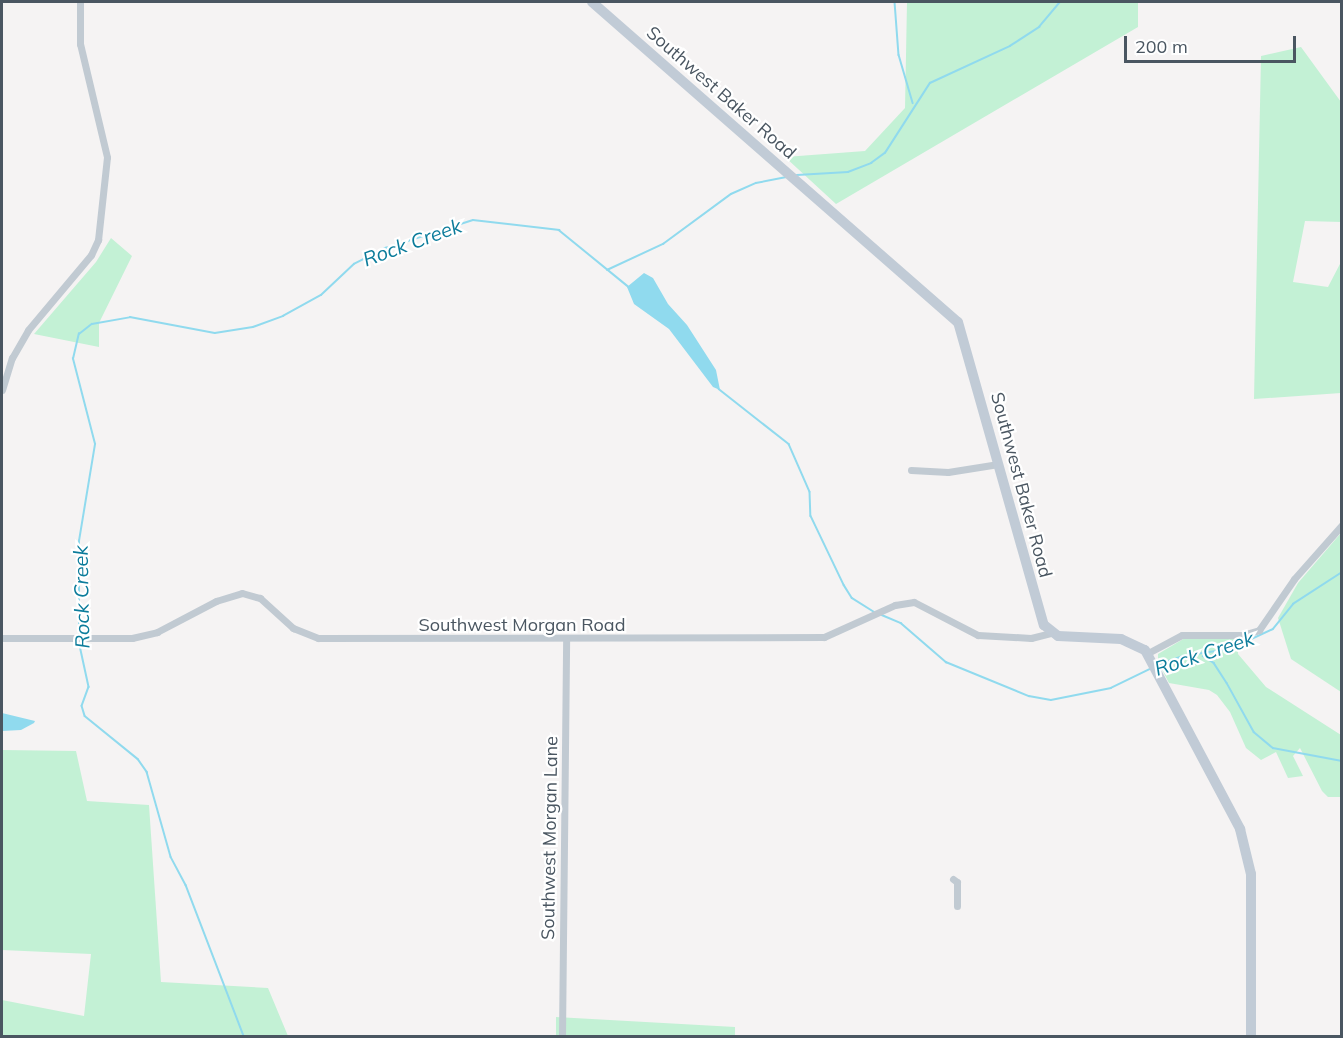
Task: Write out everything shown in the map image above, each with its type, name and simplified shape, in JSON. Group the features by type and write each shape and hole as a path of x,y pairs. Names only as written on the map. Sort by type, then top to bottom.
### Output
{"main road":[{"name":"Southwest Baker Road","path":"592,2 953,315 964,336 1039,613 1051,633"},
{"path":"1051,633 1068,638 1121,639 1148,653 1220,789 1246,847 1251,891 1251,1036"}],"street":[{"path":"2,390 12,358 28,330 91,255 98,240 107,157 80,44 80,2"},
{"path":"911,470 948,472 998,464"},
{"path":"1148,653 1182,635 1242,635 1259,630 1299,574 1341,525"},
{"name":"Southwest Morgan Road","path":"2,638 132,638 157,632 216,601 242,593 260,598 293,628 318,638 824,638 895,605 914,602 978,635 1031,638 1051,633"},
{"name":"Southwest Morgan Lane","path":"562,1036 566,639"},
{"path":"953,879 957,882 957,906"}],"green space":[{"path":"907,2 1138,2 1138,27 836,204 785,157 865,151 905,108"},
{"path":"1301,47 1341,102 1342,222 1305,221 1293,282 1328,287 1341,262 1341,393 1254,399 1261,56"},
{"path":"111,238 132,256 99,323 99,347 34,334 96,262"},
{"path":"1341,533 1341,692 1291,659 1278,618 1298,583"},
{"path":"1185,638 1238,639 1238,654 1266,687 1341,735 1341,797 1328,797 1322,791 1300,748 1293,756 1303,776 1288,778 1276,752 1261,760 1246,748 1230,712 1217,695 1209,690 1169,683 1158,662 1158,654"},
{"path":"2,750 76,751 87,801 149,805 161,982 268,988 288,1036 2,1036 2,1000 84,1016 91,954 2,950"},
{"path":"556,1017 735,1027 735,1036 556,1036"}],"water":[{"path":"644,273 653,278 668,304 687,325 716,370 720,390 713,387 669,329 634,304 627,287"},
{"path":"2,713 35,721 21,730 2,731"}],"waterway":[{"path":"895,2 899,55 913,103"},
{"path":"797,175 848,172 871,163 885,153 930,83 1010,46 1039,27 1060,2"},
{"path":"607,270 663,244 731,194 756,183 787,177"},
{"name":"Rock Creek","path":"79,636 79,541 95,444 73,359 79,334 92,324 130,317 215,333 253,327 283,316 321,295 354,264 386,248 473,220 559,230 629,287"},
{"name":"Rock Creek","path":"719,389 789,444 810,492 811,516 844,585 852,598 874,612"},
{"name":"Rock Creek","path":"1157,665 1183,656 1230,649 1273,629 1293,604 1342,572"},
{"name":"Rock Creek","path":"882,615 901,623 946,662 1029,696 1051,700 1111,688 1150,669"},
{"name":"Rock Creek","path":"79,641 89,687 82,706 85,716 138,759 147,772 171,857 186,885 244,1036"},
{"path":"1203,656 1214,663 1254,732 1273,748 1342,761"}]}
